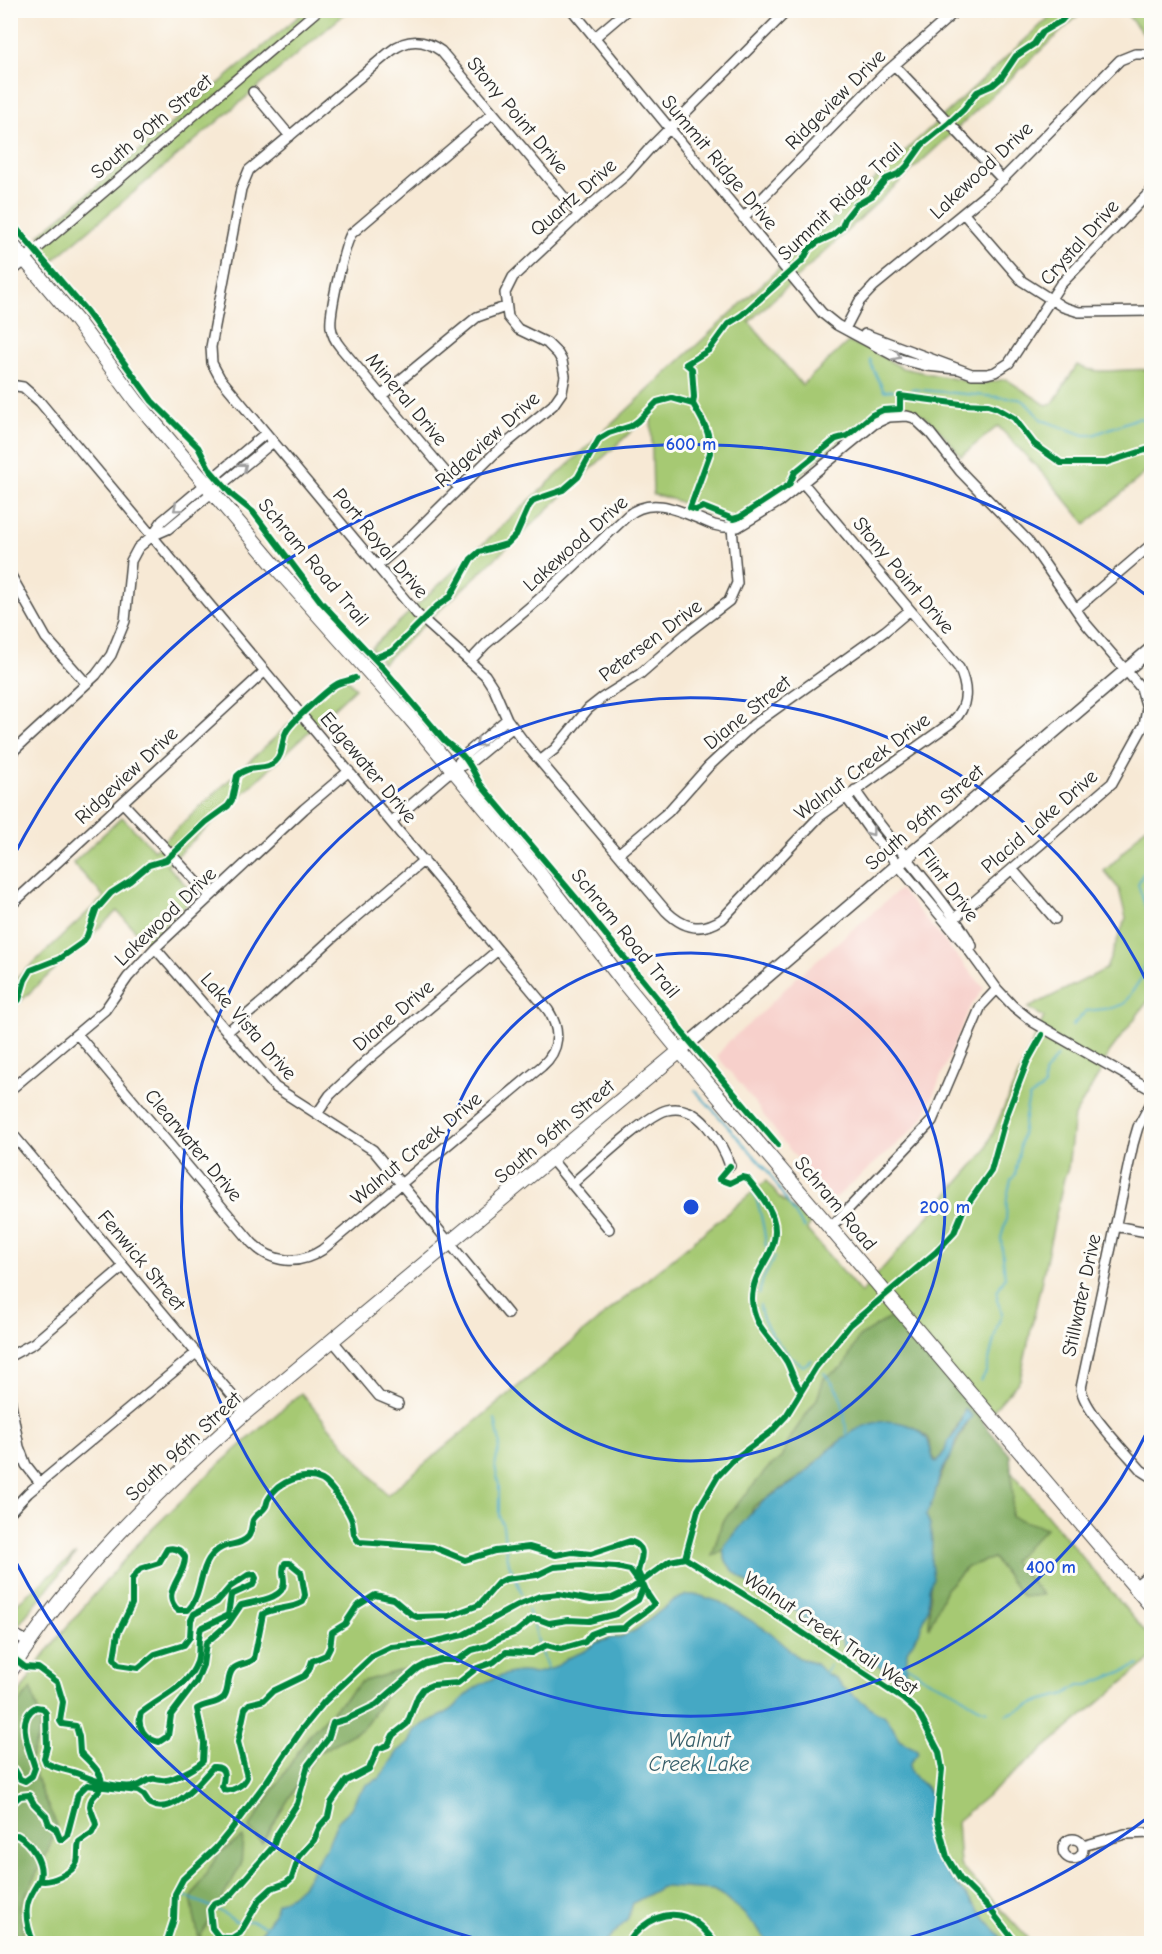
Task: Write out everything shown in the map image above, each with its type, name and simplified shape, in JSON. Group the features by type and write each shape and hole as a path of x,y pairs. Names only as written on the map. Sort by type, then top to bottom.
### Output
{"main road":[{"name":"Schram Road","path":"10,242 76,320 136,401 536,868 680,1051 1145,1595"},
{"name":"South 96th Street","path":"10,1672 21,1647 60,1601 129,1524 189,1464 246,1412 680,1051"}],"street":[{"name":"South 90th Street","path":"10,271 318,10"},
{"name":"Summit Ridge Drive","path":"572,10 815,306 845,329"},
{"path":"594,38 627,10"},
{"name":"Quartz Drive","path":"506,307 505,293 513,277 626,175 788,10"},
{"name":"Ridgeview Drive","path":"743,218 894,65 957,10"},
{"name":"Stony Point Drive","path":"290,136 395,47 408,42 427,42 441,51 579,215"},
{"name":"Lakewood Drive","path":"845,329 860,302 874,286 1003,180 1120,60 1135,54 1152,54"},
{"path":"894,65 1003,180"},
{"path":"253,92 290,136"},
{"name":"Mineral Drive","path":"458,488 341,348 332,332 331,317 343,259 351,234 493,113"},
{"name":"Port Royal Drive","path":"290,136 249,170 243,182 211,347 212,363 220,378 417,614 490,682 513,728 672,918 693,928"},
{"name":"Crystal Drive","path":"845,329 907,361 972,374 987,375 995,372 1009,363 1068,275 1152,190"},
{"path":"964,214 1022,281 1070,311 1152,311"},
{"path":"381,396 477,317 506,307"},
{"name":"Ridgeview Drive","path":"377,566 406,541 496,452 558,399 564,385 564,368 558,354 547,343 518,329 508,317 506,307"},
{"name":"Edgewater Drive","path":"10,385 22,387 40,402 552,1016 558,1036 553,1053"},
{"path":"732,528 745,523 779,502 874,424 889,417 914,418 930,433 960,471 1027,540 1076,609 1125,671"},
{"path":"10,754 86,683 106,662 116,647 125,621 131,561 138,548 152,536 168,530 266,433"},
{"path":"209,487 273,442"},
{"name":"Stony Point Drive","path":"803,483 959,668 965,682 966,695"},
{"name":"Lakewood Drive","path":"470,661 627,516 639,508 645,505 659,505 714,525 732,528"},
{"name":"Petersen Drive","path":"540,761 555,748 588,708 640,674 687,633 729,601 737,583 732,528"},
{"path":"1076,609 1152,544"},
{"path":"10,574 45,638 86,683"},
{"name":"Diane Street","path":"618,854 668,812 708,766 753,725 910,610"},
{"name":"South 96th Street","path":"680,1051 1152,648"},
{"name":"Ridgeview Drive","path":"10,906 265,671"},
{"name":"Placid Lake Drive","path":"952,921 1112,783 1144,725 1147,708 1141,688 1125,671"},
{"name":"Walnut Creek Drive","path":"693,928 705,927 722,919 803,832 855,790 952,722 960,713 966,695"},
{"path":"391,822 453,770 466,754 507,719"},
{"path":"453,770 472,761 513,728"},
{"name":"Lakewood Drive","path":"10,1090 105,1010 128,977 155,948 304,809 350,771"},
{"name":"Flint Drive","path":"855,790 902,861"},
{"name":"Flint Drive","path":"846,797 952,921 997,988 1023,1015 1152,1090"},
{"path":"123,803 210,896"},
{"path":"227,1032 424,860"},
{"path":"1012,868 1054,919"},
{"name":"Lake Vista Drive","path":"155,948 275,1087 373,1150 508,1314"},
{"name":"Diane Drive","path":"317,1114 330,1095 365,1062 498,950"},
{"path":"831,1227 932,1121 981,1006 997,988"},
{"name":"Clearwater Drive","path":"77,1034 252,1243 272,1258 294,1261"},
{"name":"Walnut Creek Drive","path":"294,1261 309,1258 321,1250 542,1066 553,1053"},
{"name":"Stillwater Drive","path":"1152,1101 1138,1127 1133,1144 1082,1378 1082,1396 1092,1411 1141,1470 1152,1477"},
{"path":"572,1184 651,1118 668,1109 690,1112 700,1118 725,1150 730,1166"},
{"name":"Fenwick Street","path":"10,1131 246,1412"},
{"path":"551,1159 609,1229"},
{"path":"1115,1226 1152,1233"},
{"path":"10,1356 34,1343 123,1267"},
{"path":"333,1341 379,1396 398,1404"},
{"path":"10,1512 40,1483 196,1353"},
{"path":"10,1398 19,1447 26,1465 40,1483"},
{"path":"1145,1595 1152,1572"},
{"path":"10,1632 21,1647"},
{"path":"1083,1846 1125,1834 1152,1833"}],"shaded area":[{"path":"900,889 984,988 969,1009 924,1117 916,1127 833,1200 783,1142 717,1056 729,1041 797,977"}],"green space":[{"path":"305,11 348,11 50,263 39,235"},
{"path":"1056,11 1083,11 749,322 802,385 848,342 869,349 902,368 980,384 1006,379 1046,405 1053,403 1077,365 1085,369 1103,371 1151,370 1151,468 1086,524 998,426 961,456 943,434 923,416 912,410 887,409 872,415 758,505 727,518 701,511 672,499 653,495 651,413 383,663 371,648"},
{"path":"1124,11 1151,11 1151,43"},
{"path":"343,674 355,688 167,865 196,896 146,942 117,911 11,1010 11,984 104,897 73,863 122,817 154,850"},
{"path":"1151,821 1151,997 1108,1054 1100,1073 1074,1116 1068,1168 1020,1380 976,1430 1151,1639 1151,1659 957,1821 960,1865 1032,1943 11,1944 11,1707 39,1662 59,1636 142,1539 215,1468 301,1393 387,1495 766,1181 780,1198 810,1222 807,1230 861,1293 984,1153 1044,1017 1028,1008 1106,969 1126,918 1119,889 1104,871"},
{"path":"889,1318 898,1321 1010,1455 1013,1496 1011,1517 1046,1528 1012,1561 1043,1595 1023,1597 993,1558 967,1567 946,1589 929,1628 931,1535 925,1515 947,1462 971,1416 965,1409 945,1451 937,1462 932,1455 929,1438 912,1426 836,1443 802,1476 754,1506 749,1517 723,1550 712,1556 722,1522 768,1468 781,1458 792,1435 817,1399 824,1378 844,1366 859,1337"},
{"path":"76,1554 11,1634 11,1608"},
{"path":"405,1669 362,1729 316,1754 262,1843 249,1828 309,1735 361,1682"},
{"path":"31,1689 42,1724 30,1760 42,1794 57,1825 48,1851 20,1907 24,1938 28,1943 19,1943 10,1917 11,1713"},
{"path":"243,1837 241,1865 199,1939 191,1899 218,1854"}],"water":[{"path":"965,1409 972,1416 955,1442 952,1454 940,1474 934,1498 926,1515 930,1525 932,1543 933,1578 929,1588 928,1608 919,1633 907,1651 906,1680 898,1679 857,1651 843,1645 837,1633 812,1624 796,1611 762,1593 737,1575 728,1565 724,1555 725,1545 749,1515 765,1500 799,1479 848,1435 861,1427 874,1423 889,1421 905,1424 925,1436 934,1461 937,1462 956,1432"},
{"name":"Walnut Creek Lake","path":"687,1595 698,1595 720,1602 770,1632 799,1658 816,1664 844,1688 884,1715 899,1740 917,1750 918,1753 910,1769 930,1794 927,1830 930,1844 947,1874 1006,1943 768,1943 744,1913 713,1890 662,1887 633,1903 627,1920 605,1943 255,1943 277,1903 291,1896 303,1885 328,1844 338,1820 351,1808 366,1785 380,1778 398,1751 409,1743 414,1731 451,1710 469,1692 485,1682 510,1673 533,1674 554,1668 596,1643 620,1638 636,1630 673,1601"}],"waterway":[{"path":"870,359 884,391 894,390"},
{"path":"911,389 1019,399 1025,402 1042,420 1084,435 1093,435 1138,418 1152,422"},
{"path":"1072,1026 1086,1011 1124,1004 1142,977 1147,953 1149,918 1138,884 1152,856"},
{"path":"981,1381 986,1372 1002,1313 997,1300 997,1292 1005,1277 1001,1238 1006,1220 1007,1197 1011,1180 1015,1175 1027,1106 1029,1098 1044,1087 1044,1074 1057,1056"},
{"path":"695,1090 767,1170 804,1228"},
{"path":"753,1193 760,1211 766,1247"},
{"path":"759,1294 763,1279 775,1256"},
{"path":"760,1305 769,1330 790,1355 803,1366 812,1360"},
{"path":"824,1373 840,1396 847,1435"},
{"path":"495,1419 500,1443 495,1466 499,1485 499,1516 503,1526 507,1559 522,1593"},
{"path":"528,1610 531,1618"},
{"path":"533,1621 539,1645"},
{"path":"541,1650 548,1670"},
{"path":"825,1673 830,1665"},
{"path":"905,1665 928,1680 987,1710"},
{"path":"1006,1715 1043,1700 1066,1694 1079,1685 1089,1685 1139,1665"},
{"path":"184,1896 217,1909 235,1921 251,1921 266,1926"}],"cycle path":[{"name":"Summit Ridge Trail","path":"1071,10 1061,21 1042,32 1034,44 1016,56 1001,78 993,85 977,92 964,109 922,145 900,173 886,179 872,196 856,205 842,227 809,249 803,260 742,315 728,324 709,350 686,364 692,369 693,404 706,427 710,446 710,453 690,508 696,510 703,507 733,519 740,517 789,485 795,472 836,439 847,436 872,415 883,410 900,409 900,396 988,405 997,408 1014,418 1034,444 1061,463 1105,463 1152,448"},
{"name":"Schram Road Trail","path":"10,221 87,312 152,401 198,447 210,470 233,496 253,512 321,602 383,668 444,740 466,759 481,785 576,898 674,1019 681,1031 778,1145"},
{"path":"374,658 392,651 437,606 450,597 471,559 479,552 507,544 516,535 534,500 563,490 578,477 599,439 631,426 657,402 672,398 693,404"},
{"path":"10,1007 19,1000 25,980 31,970 59,959 82,943 87,936 96,910 111,893 149,865 166,860 206,822 228,806 232,800 237,776 247,770 267,767 275,762 280,755 284,736 294,721 332,687 355,678"},
{"path":"685,1558 698,1510 718,1476 733,1460 771,1432 786,1416 816,1367 850,1325 936,1252 954,1233 963,1211 991,1171 1005,1120 1027,1062 1042,1035"},
{"path":"730,1166 719,1179 730,1183 742,1177 747,1178 768,1206 772,1216 775,1236 755,1283 752,1294 753,1309 760,1326 787,1362 801,1391"},
{"path":"10,1772 15,1770 20,1779 25,1781 32,1776 35,1768 27,1744 25,1727 29,1712 36,1707 42,1708 46,1713 47,1747 44,1758 46,1763 101,1782 137,1786 152,1779 164,1780 185,1773 203,1761 204,1743 197,1709 221,1700 226,1694 229,1676 233,1669 254,1659 263,1614 303,1602 305,1595 301,1572 290,1563 285,1563 283,1588 279,1593 267,1599 241,1605 228,1624 206,1643 203,1665 196,1682 171,1715 168,1736 159,1742 143,1732 140,1723 141,1713 187,1679 197,1662 201,1628 228,1615 231,1595 253,1585 256,1578 254,1574 248,1575 230,1587 217,1602 194,1614 191,1620 190,1637 184,1645 155,1654 138,1668 118,1665 114,1658 118,1633 132,1604 132,1579 140,1569 159,1563 167,1549 178,1550 185,1557 184,1564 171,1597 178,1610 188,1610 195,1599 209,1559 219,1549 244,1541 251,1531 253,1520 265,1508 273,1492 292,1480 307,1477 325,1482 347,1511 359,1542 433,1547 465,1560 495,1551 529,1547 556,1555 572,1552 591,1554 630,1541 640,1547 642,1554 638,1572 654,1604 647,1611 624,1628 604,1629 591,1634 585,1642 561,1649 547,1645 531,1653 506,1652 494,1662 477,1668 458,1683 432,1685 423,1689 407,1724 393,1735 388,1745 378,1749 369,1769 346,1781 331,1803 328,1817 320,1826 314,1840 299,1857 292,1878 272,1888 260,1899 240,1933 232,1938 218,1936 212,1928 210,1910 214,1903 231,1895 273,1847 277,1835 297,1804 308,1765 328,1739 333,1723 376,1705 417,1669 426,1664 441,1660 458,1660 472,1650 487,1646 516,1632 532,1619 549,1623 568,1620 589,1621 616,1614 638,1600 643,1588 630,1570 582,1565 554,1567 537,1575 506,1579 498,1583 479,1605 449,1616 417,1617 393,1599 375,1595 357,1606 345,1624 332,1632 330,1647 326,1655 312,1661 304,1676 273,1691 264,1700 249,1704 245,1709 238,1742 247,1777 238,1787 224,1790 222,1770 213,1767 185,1796 168,1806 159,1807 150,1804 138,1791 87,1785 78,1794 67,1836 62,1840 29,1795 20,1796 10,1805"},
{"name":"Walnut Creek Trail West","path":"685,1558 903,1699 918,1712 939,1752 942,1769 937,1819 947,1857 960,1879 989,1908 1017,1944"},
{"path":"166,1944 174,1919 175,1894 183,1879 216,1848 230,1831 302,1729 324,1702 374,1655 391,1647 424,1644 463,1635 518,1605 540,1596 559,1594 591,1600 612,1598 631,1589 670,1561 685,1558"},
{"path":"10,1655 25,1667 38,1668 57,1682 63,1702 60,1721 62,1724 76,1726 80,1752 97,1770 102,1781 101,1787 90,1804 96,1825 92,1833 79,1842 78,1859 75,1866 66,1874 54,1879 39,1880"},
{"path":"10,1836 17,1835 27,1842 40,1866 40,1878 29,1899 27,1912 28,1926 34,1944"},
{"path":"627,1944 640,1928 667,1915 686,1918 699,1925 716,1944"}]}
